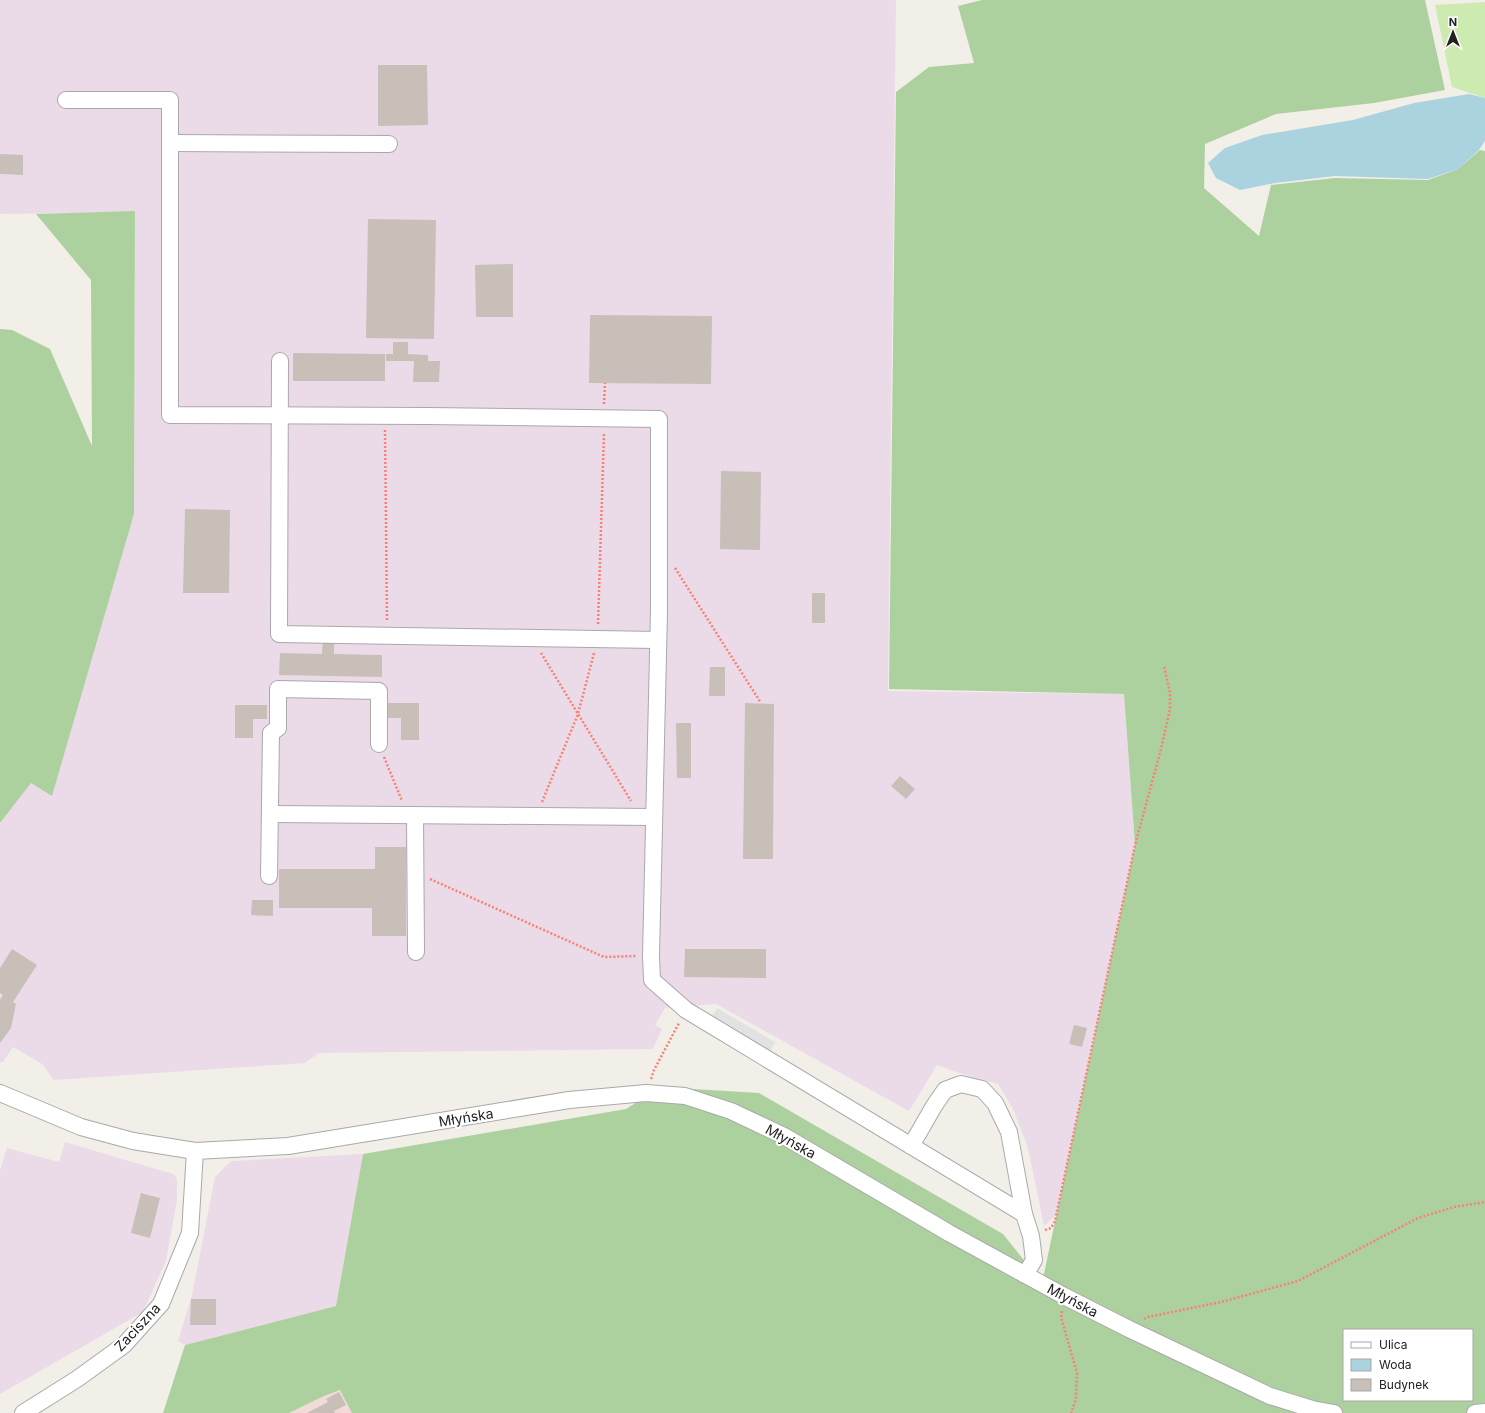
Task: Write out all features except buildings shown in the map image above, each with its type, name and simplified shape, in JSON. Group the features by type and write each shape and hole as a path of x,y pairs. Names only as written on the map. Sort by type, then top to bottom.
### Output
{"street":[{"path":"66,100 170,100 170,416 385,416 659,419 658,640 647,817 652,980 686,1010 1024,1214"},
{"path":"170,143 389,144"},
{"path":"280,361 279,634 658,640"},
{"path":"269,876 271,732 278,728 278,690 380,691 379,744"},
{"path":"270,814 647,817"},
{"path":"411,815 415,872 416,952"},
{"path":"910,1146 945,1090 961,1084 982,1089 994,1103 1009,1132 1024,1214 1031,1236 1034,1260 1026,1275"},
{"name":"Młyńska","path":"0,1093 81,1127 133,1141 195,1151 288,1146 569,1100 646,1093 685,1096 731,1111 784,1136 949,1234 1129,1329 1270,1396 1312,1409 1334,1413"},
{"name":"Zaciszna","path":"23,1413 77,1379 124,1345 161,1304 190,1234 195,1151"},
{"path":"1475,1413 1485,1412"}],"path":[{"path":"537,816 578,714 598,639 605,383"},
{"path":"385,416 387,635"},
{"path":"672,564 761,703"},
{"path":"532,638 578,714 647,817"},
{"path":"1055,1221 1134,845 1161,749 1170,709 1170,693 1164,666"},
{"path":"379,744 411,815"},
{"path":"415,872 604,957 651,956"},
{"path":"646,1093 654,1070 686,1010"},
{"path":"1129,1329 1148,1317 1221,1302 1298,1281 1418,1218 1454,1207 1485,1202"},
{"path":"1064,1296 1061,1317 1077,1373 1076,1399 1071,1413"}],"shaded area":[{"path":"0,0 896,0 888,691 1124,694 1135,845 1057,1214 1044,1226 1028,1148 1013,1109 998,1084 971,1077 937,1065 909,1111 716,1004 665,1008 655,1025 662,1029 653,1049 318,1053 305,1063 54,1080 42,1064 13,1047 2,1063 0,1062 0,823 31,782 52,795 134,514 135,212 0,214"},
{"path":"717,1008 775,1042 770,1051 712,1017"},
{"path":"65,1142 173,1174 177,1178 177,1199 166,1261 143,1312 0,1394 0,1170 7,1148 59,1162"},
{"path":"363,1154 336,1306 185,1345 178,1341 192,1295 215,1177 231,1161"},
{"path":"380,1376 390,1413 289,1413 324,1396"}],"green space":[{"path":"982,0 1425,0 1445,90 1374,103 1276,114 1205,144 1204,188 1259,236 1271,185 1335,178 1428,180 1458,169 1480,150 1485,151 1485,1413 352,1413 340,1390 289,1413 163,1413 185,1345 336,1306 363,1154 626,1109 661,1087 759,1093 1003,1234 1042,1283 1135,845 1124,694 889,689 896,92 929,67 974,63 958,6"},
{"path":"1485,2 1485,98 1452,87 1435,5"},
{"path":"135,211 134,514 52,796 31,783 0,823 0,329 12,330 50,349 92,446 91,280 36,214"}],"water":[{"path":"1469,94 1485,98 1485,141 1479,150 1458,169 1428,179 1335,176 1275,183 1240,190 1216,178 1208,163 1225,148 1262,135 1353,120 1414,103"}]}
